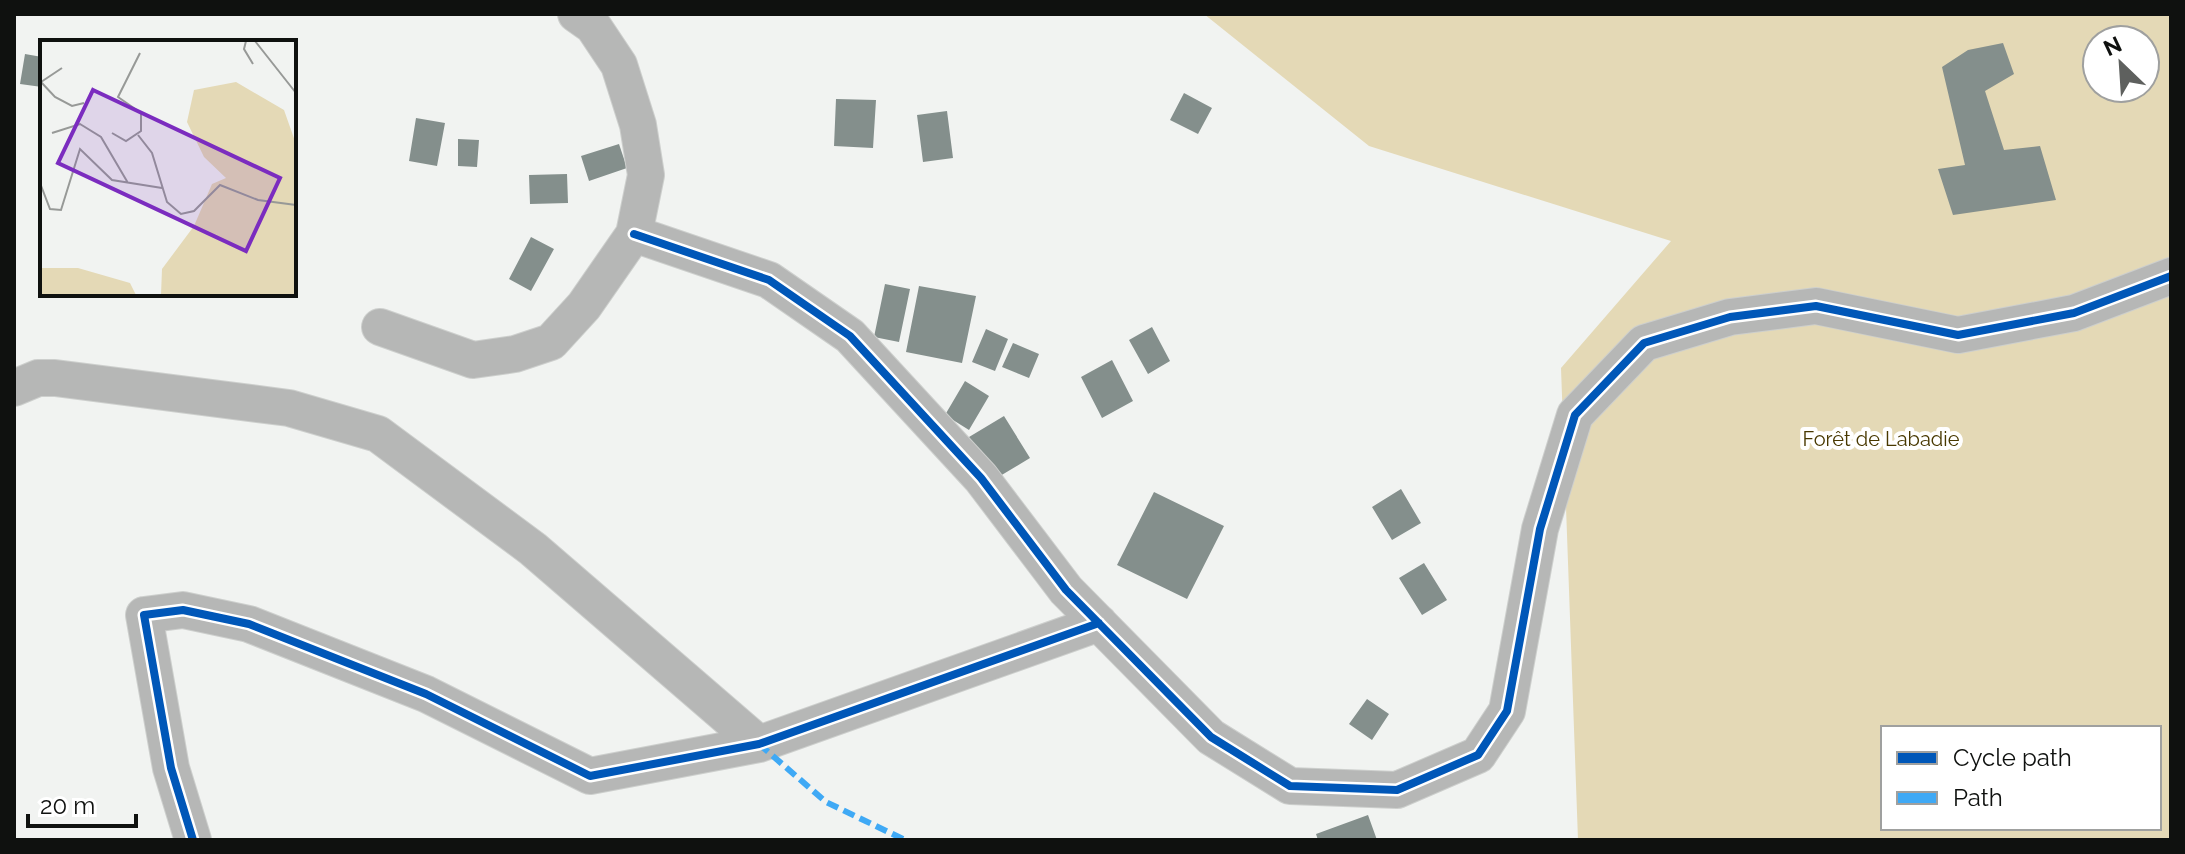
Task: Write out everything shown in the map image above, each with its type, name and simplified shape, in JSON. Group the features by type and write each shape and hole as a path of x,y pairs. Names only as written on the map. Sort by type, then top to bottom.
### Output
{"street":[{"path":"380,327 473,360 515,354 551,342 584,306 634,234 646,175 638,125 619,65 593,26 576,14"},
{"path":"634,234 769,280 850,336 981,478 1066,590 1211,737 1290,786 1397,790 1478,755 1507,711 1540,529 1575,415 1644,343 1730,317 1816,306 1958,335 2074,313 2171,276"},
{"path":"14,388 38,378 55,378 289,408 378,434 533,549 759,744"},
{"path":"193,840 171,768 144,615 183,610 249,624 426,694 590,776 759,744 1099,623"}],"green space":[{"name":"Forêt de Labadie","path":"1204,14 2171,14 2171,840 1578,840 1561,368 1671,241 1369,146"}],"building":[{"path":"2003,43 2014,74 1985,91 2004,150 2040,146 2056,200 1953,215 1938,169 1965,165 1942,67 1968,50"},
{"path":"25,54 40,57 40,87 20,84"},
{"path":"1184,93 1212,108 1198,134 1170,120"},
{"path":"836,99 876,100 873,148 834,146"},
{"path":"947,111 953,158 923,162 917,115"},
{"path":"416,118 445,123 437,166 409,161"},
{"path":"458,139 479,140 477,167 458,166"},
{"path":"619,144 627,168 589,181 581,156"},
{"path":"567,174 568,203 530,204 529,175"},
{"path":"531,237 554,249 531,291 509,279"},
{"path":"885,284 910,289 899,342 874,337"},
{"path":"919,286 976,296 962,363 906,352"},
{"path":"1152,327 1170,361 1148,374 1129,340"},
{"path":"986,329 1008,339 995,371 972,362"},
{"path":"1013,343 1039,354 1029,378 1002,367"},
{"path":"1112,360 1133,401 1102,418 1081,377"},
{"path":"965,381 989,396 969,430 945,415"},
{"path":"1004,416 1030,458 990,482 964,440"},
{"path":"1401,489 1421,523 1392,540 1372,507"},
{"path":"1154,492 1224,526 1187,599 1117,565"},
{"path":"1424,563 1447,600 1422,615 1399,578"},
{"path":"1367,699 1389,714 1372,740 1349,724"},
{"path":"1368,815 1377,840 1318,840 1316,834"}],"marked path":[{"path":"759,744 826,802 905,840"}],"cycle path":[{"path":"634,234 769,280 850,336 981,478 1066,590 1211,737 1290,786 1397,790 1478,755 1507,711 1540,529 1575,415 1644,343 1730,317 1816,306 1958,335 2074,313 2171,276"},
{"path":"193,840 171,768 144,615 183,610 249,624 426,694 590,776 759,744 1099,623"}]}
